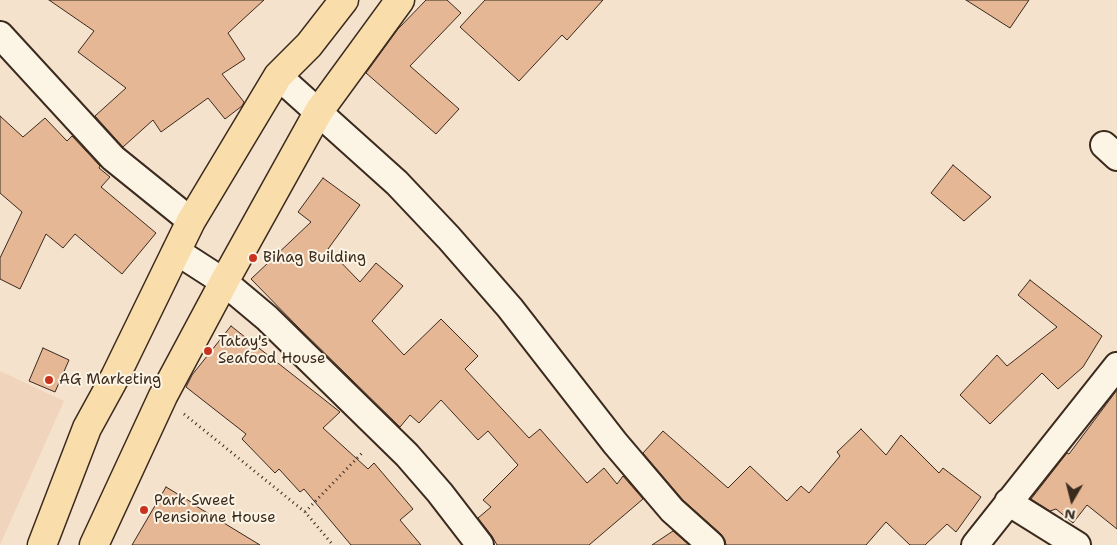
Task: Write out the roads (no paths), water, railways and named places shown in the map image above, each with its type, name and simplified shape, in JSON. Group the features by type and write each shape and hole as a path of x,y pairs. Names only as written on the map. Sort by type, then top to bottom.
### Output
{"highway":[{"path":"42,545 87,428 115,378 191,221 278,76 309,45 344,0"},
{"path":"94,545 163,396 319,111 400,0"}],"street":[{"path":"0,35 113,158 191,221"},
{"path":"278,76 397,183 449,238 510,308 615,442 672,510 711,545"},
{"path":"176,252 224,282 267,318 407,455 480,545"},
{"path":"974,545 1117,366"},
{"path":"1008,502 1077,545"}],"place":[{"name":"Bihag Building","path":"253,258"},
{"name":"Tatay's Seafood House","path":"208,351"},
{"name":"AG Marketing","path":"49,380"},
{"name":"Park Sweet Pensionne House","path":"144,510"}]}
